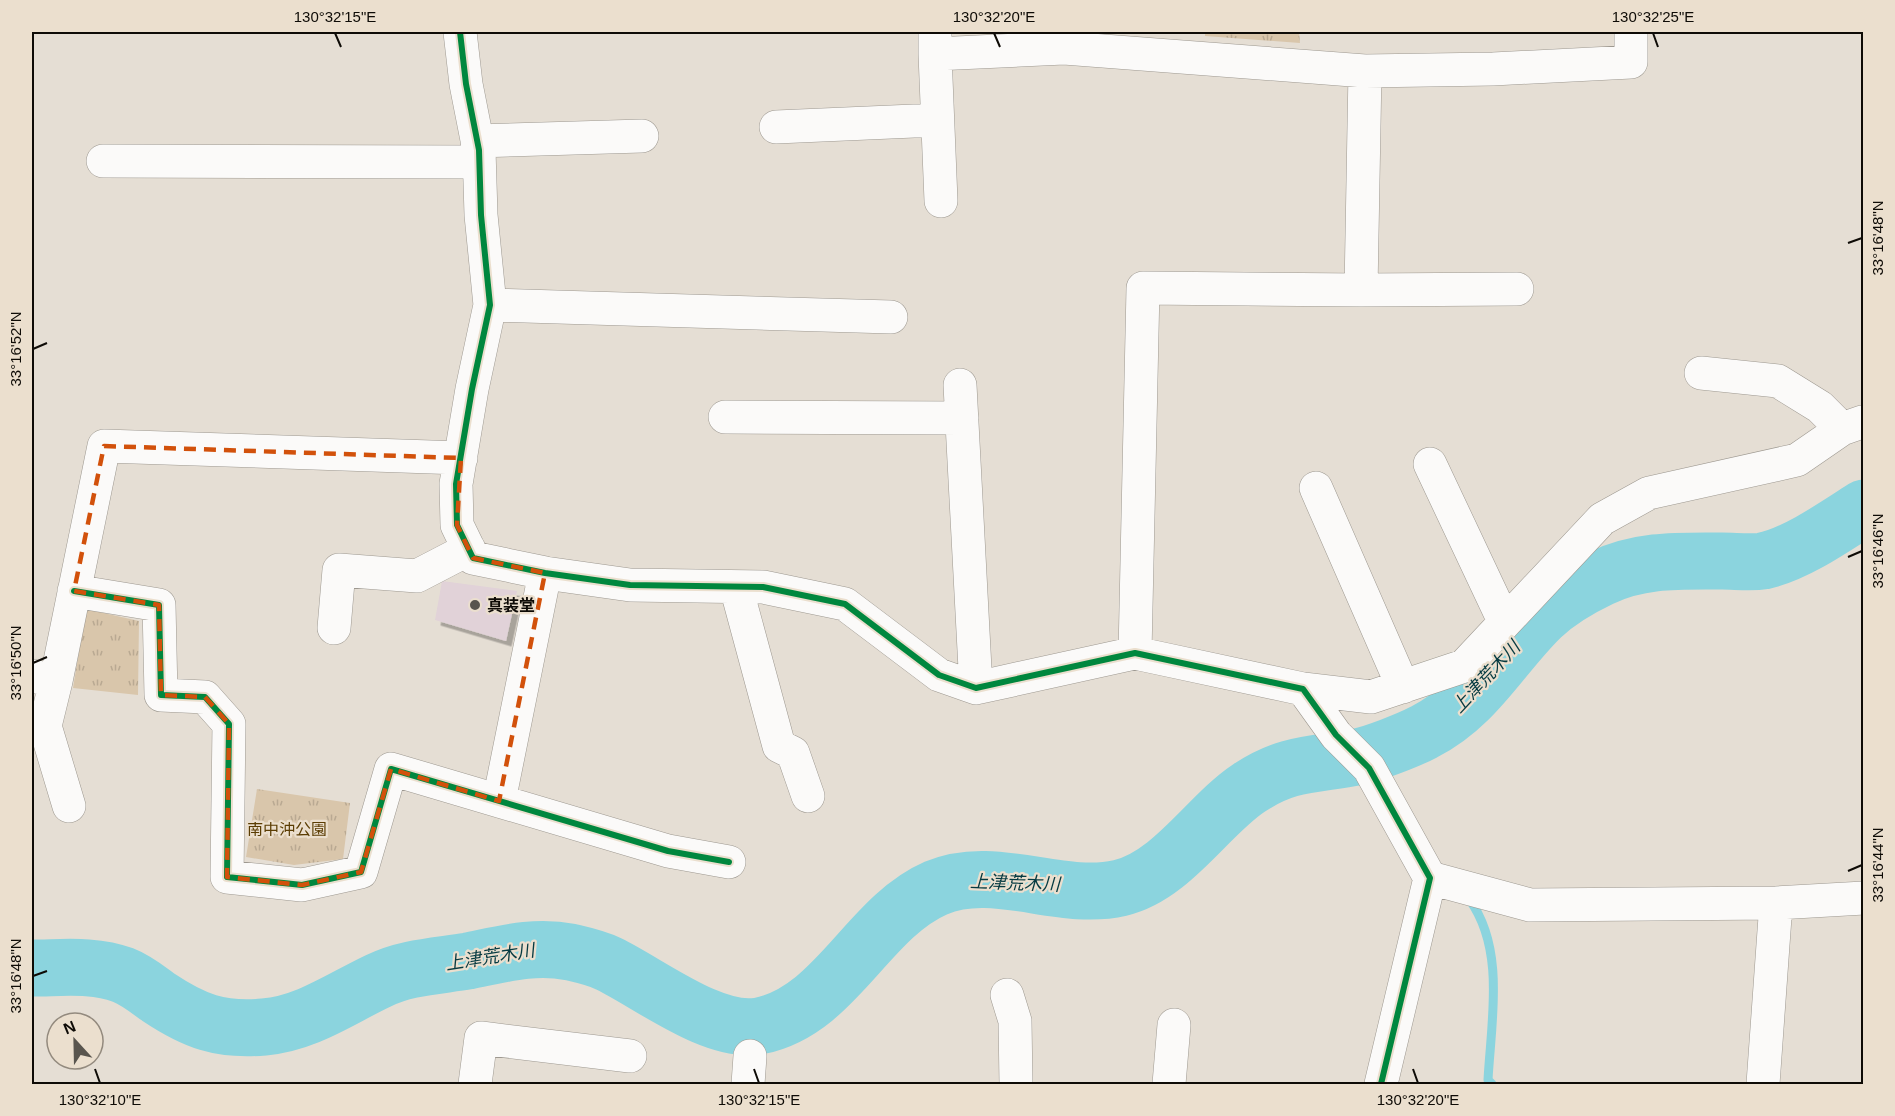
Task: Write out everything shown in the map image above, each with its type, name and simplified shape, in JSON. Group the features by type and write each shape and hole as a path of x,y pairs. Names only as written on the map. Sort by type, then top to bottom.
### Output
{"street":[{"path":"460,32 466,84 478,151 490,305 456,484 457,525 473,558 545,573 630,585 763,587 845,604 939,675 976,688 1135,653 1303,689 1371,697 1464,666 1602,519 1649,494 1797,460 1853,425 1779,381 1701,373"},
{"path":"941,201 935,43 1064,48 1365,71 1492,69 1631,62 1631,32"},
{"path":"1361,290 1365,71"},
{"path":"776,128 938,120"},
{"path":"103,161 478,151 642,136"},
{"path":"1135,653 1143,288 1517,289"},
{"path":"490,305 891,317"},
{"path":"960,385 976,688"},
{"path":"725,417 962,418"},
{"path":"69,806 45,726 44,679 74,591 104,446 460,458"},
{"path":"1430,464 1504,621"},
{"path":"1316,488 1403,687"},
{"path":"334,628 339,570 417,576 469,549"},
{"path":"499,801 545,573"},
{"path":"736,587 779,746 793,753 808,796"},
{"path":"74,591 159,605 161,695 205,697 229,724 227,877 302,885 361,872 391,769 668,851 729,862"},
{"path":"1303,689 1336,735 1369,768 1430,878 1381,1084"},
{"path":"1430,878 1530,905 1776,903 1863,898"},
{"path":"1763,1084 1776,903"},
{"path":"1007,995 1015,1021 1016,1084"},
{"path":"1169,1084 1174,1025"},
{"path":"475,1084 482,1038 630,1056"}],"highlighted area":[{"path":"104,446 461,458 457,525 473,558 545,573 499,801 391,769 361,872 302,885 227,877 229,724 205,697 161,695 159,605 74,591"}],"green space":[{"path":"1205,32 1299,32 1300,43 1205,36"},
{"path":"86,609 139,621 138,695 73,688"},
{"name":"南中沖公園","path":"257,789 350,803 343,859 294,865 246,857"}],"building":[{"name":"真装堂","path":"442,581 517,591 506,641 435,620"}],"waterway":[{"name":"上津荒木川","path":"32,968 78,967 101,969 123,975 196,1018 221,1026 248,1028 295,1021 389,976 411,970 519,951 557,950 595,958 682,1005 722,1023 759,1026 786,1017 809,1002 831,984 890,920 912,902 936,888 958,881 981,879 1097,891 1120,888 1139,881 1173,858 1249,788 1276,773 1372,753 1417,735 1442,721 1459,709 1541,617 1562,600 1593,582 1630,567 1660,562 1763,561 1802,546 1864,508"},
{"path":"1469,899 1481,919 1492,963 1494,987 1488,1080 1492,1084"}],"cycle path":[{"path":"460,32 466,84 479,150 481,215 490,305 472,389 456,484 457,525 473,558 545,573 630,585 763,587 845,604 939,675 976,688 1135,653 1303,689 1336,735 1369,768 1430,878 1381,1084"},
{"path":"74,591 159,605 161,695 205,697 229,724 227,877 302,885 361,872 391,769 668,851 729,862"}],"place":[{"name":"真装堂","path":"475,605"}]}
